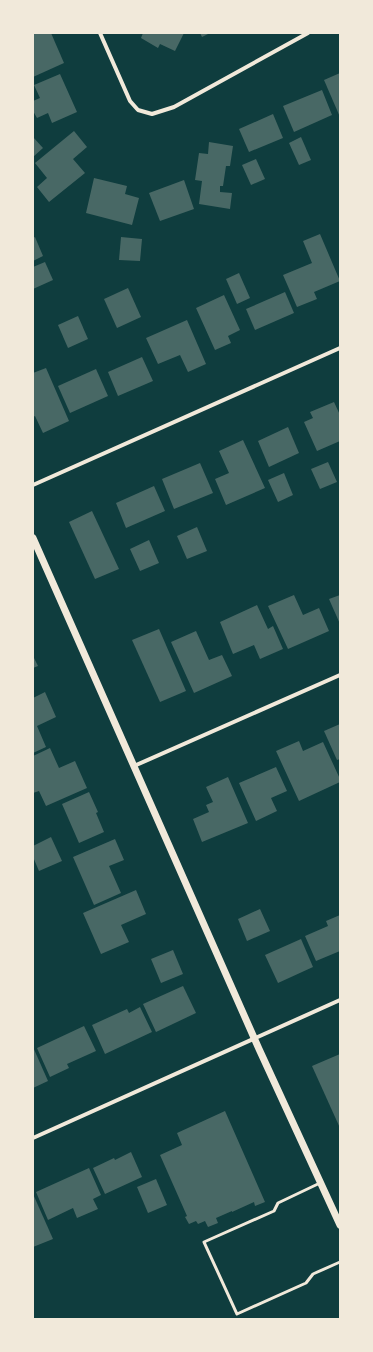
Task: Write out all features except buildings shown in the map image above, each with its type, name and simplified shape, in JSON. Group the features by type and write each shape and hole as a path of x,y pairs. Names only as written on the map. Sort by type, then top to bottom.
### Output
{"street":[{"path":"100,33 130,100 138,110 152,114 174,107 308,33"},
{"path":"33,485 340,348"},
{"path":"33,538 254,1039 340,1225"},
{"path":"134,766 340,675"},
{"path":"33,1138 340,1000"}],"lane":[{"path":"320,1183 278,1203 274,1212 204,1242 237,1314 306,1283 313,1274 340,1262"}]}
